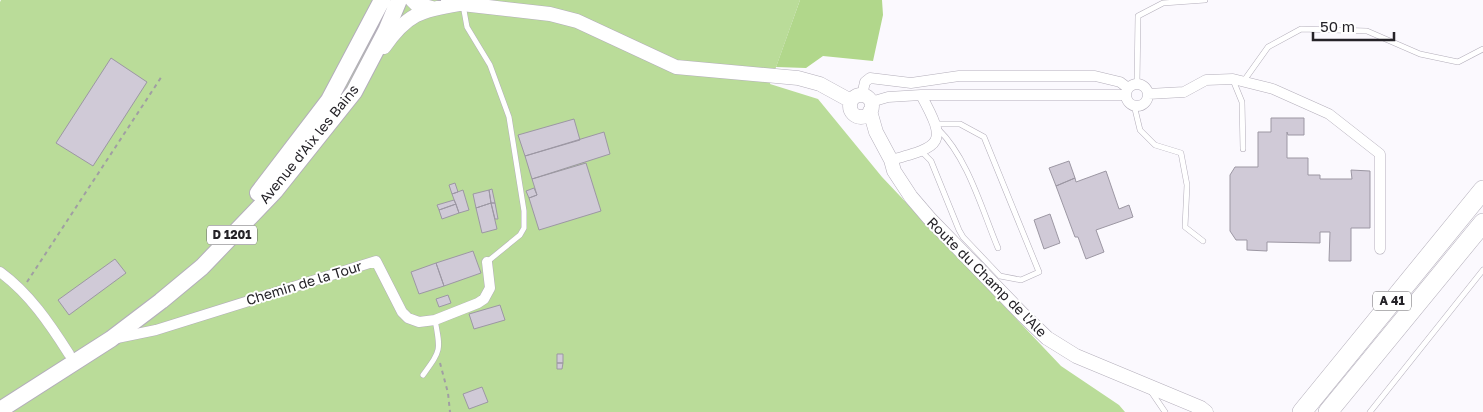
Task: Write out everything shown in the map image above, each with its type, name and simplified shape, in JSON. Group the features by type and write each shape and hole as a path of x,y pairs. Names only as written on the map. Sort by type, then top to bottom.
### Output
{"highway":[{"name":"A 41","path":"1302,412 1483,190"},
{"name":"A 41","path":"1328,412 1483,223"},
{"path":"1335,412 1439,277"}],"main road":[{"name":"Avenue d'Aix les Bains","path":"0,400 109,328 187,266 262,190 329,100 382,0"},
{"path":"329,100 350,71 388,0"},
{"name":"Avenue d'Aix les Bains","path":"0,410 111,339 202,267 274,191 354,92 386,31 399,0"}],"street":[{"path":"412,0 416,4 432,8"},
{"path":"448,0 462,4 550,14 577,21 676,67 798,78 820,84 862,105 888,97 1130,89 1144,86 1148,94 1147,100 1142,105 1129,103 1130,89"},
{"path":"354,92 395,31 405,22 417,14 432,8 462,4"},
{"path":"862,105 866,82 870,78 911,83 959,76 993,74 1095,76 1120,82 1130,89"},
{"path":"1148,94 1184,92 1206,80 1238,80 1274,89 1329,114 1380,154 1380,249"},
{"path":"892,165 932,146 936,138 937,127 921,95"},
{"name":"Route du Champ de l'Ale","path":"862,105 871,136 888,167 892,165 906,190 928,218 1022,315 1047,338 1076,356 1146,384 1201,408 1206,412"},
{"name":"Chemin de la Tour","path":"111,339 156,330 376,261 402,312 408,318 419,322 435,320 478,304 484,299 490,288 487,262"},
{"path":"0,272 21,290 56,333 69,354"}],"lane":[{"path":"1130,89 1138,16 1163,3 1205,0"},
{"path":"462,4 466,28 490,65 509,117 524,210 524,228 520,234 487,262"},
{"path":"1243,149 1242,102 1238,80 1268,47 1301,29 1367,32 1420,54 1458,62 1483,49"},
{"path":"1134,105 1140,130 1155,145 1181,154 1186,185 1185,227 1202,241"},
{"path":"920,152 931,161 963,238 1000,276 1021,280 1039,272 984,137 960,124 937,127"},
{"path":"937,127 947,138 963,163 998,248"},
{"path":"1370,412 1483,270"},
{"path":"423,375 438,354 439,341 435,320"},
{"path":"1146,384 1165,412"}],"path":[{"path":"21,290 162,76"},
{"path":"438,354 448,393 450,412"}],"green space":[{"path":"1,0 800,0 770,84 818,99 882,177 1061,366 1119,405 1125,412 0,412"},
{"path":"800,0 882,0 883,15 873,61 823,56 806,68 776,67"}],"building":[{"path":"111,58 147,82 93,166 56,143"},
{"path":"1271,118 1304,118 1304,135 1288,135 1287,132 1287,158 1308,158 1308,175 1320,175 1320,179 1352,179 1351,170 1370,171 1370,228 1351,228 1351,261 1329,261 1330,232 1320,232 1320,243 1267,242 1267,251 1247,250 1247,240 1236,240 1230,231 1230,175 1235,167 1258,167 1258,132 1271,132"},
{"path":"574,119 580,140 525,156 518,135"},
{"path":"604,132 610,154 532,179 525,156"},
{"path":"1069,161 1075,178 1056,186 1049,168"},
{"path":"586,163 601,211 539,230 529,198 537,195 532,179"},
{"path":"1106,171 1119,209 1129,205 1133,217 1096,230 1104,252 1086,259 1078,237 1075,237 1056,186 1075,178 1076,182"},
{"path":"455,183 458,192 452,194 449,185"},
{"path":"534,188 537,195 529,198 526,191"},
{"path":"492,189 495,203 491,203 489,190"},
{"path":"463,190 469,210 459,213 452,194"},
{"path":"489,190 491,203 476,208 473,194"},
{"path":"454,200 456,204 439,210 437,205"},
{"path":"491,203 497,229 482,233 476,208"},
{"path":"491,203 495,203 498,219 495,219"},
{"path":"456,204 459,213 442,219 439,210"},
{"path":"1050,214 1060,243 1044,249 1034,220"},
{"path":"473,251 481,273 444,286 436,263"},
{"path":"115,259 126,273 69,315 58,300"},
{"path":"436,263 444,286 419,294 411,272"},
{"path":"448,295 451,303 439,307 436,299"},
{"path":"500,305 505,320 474,329 469,314"},
{"path":"557,354 563,354 563,363 557,363"},
{"path":"557,363 563,363 562,369 557,369"},
{"path":"482,387 488,402 469,409 463,394"}]}
